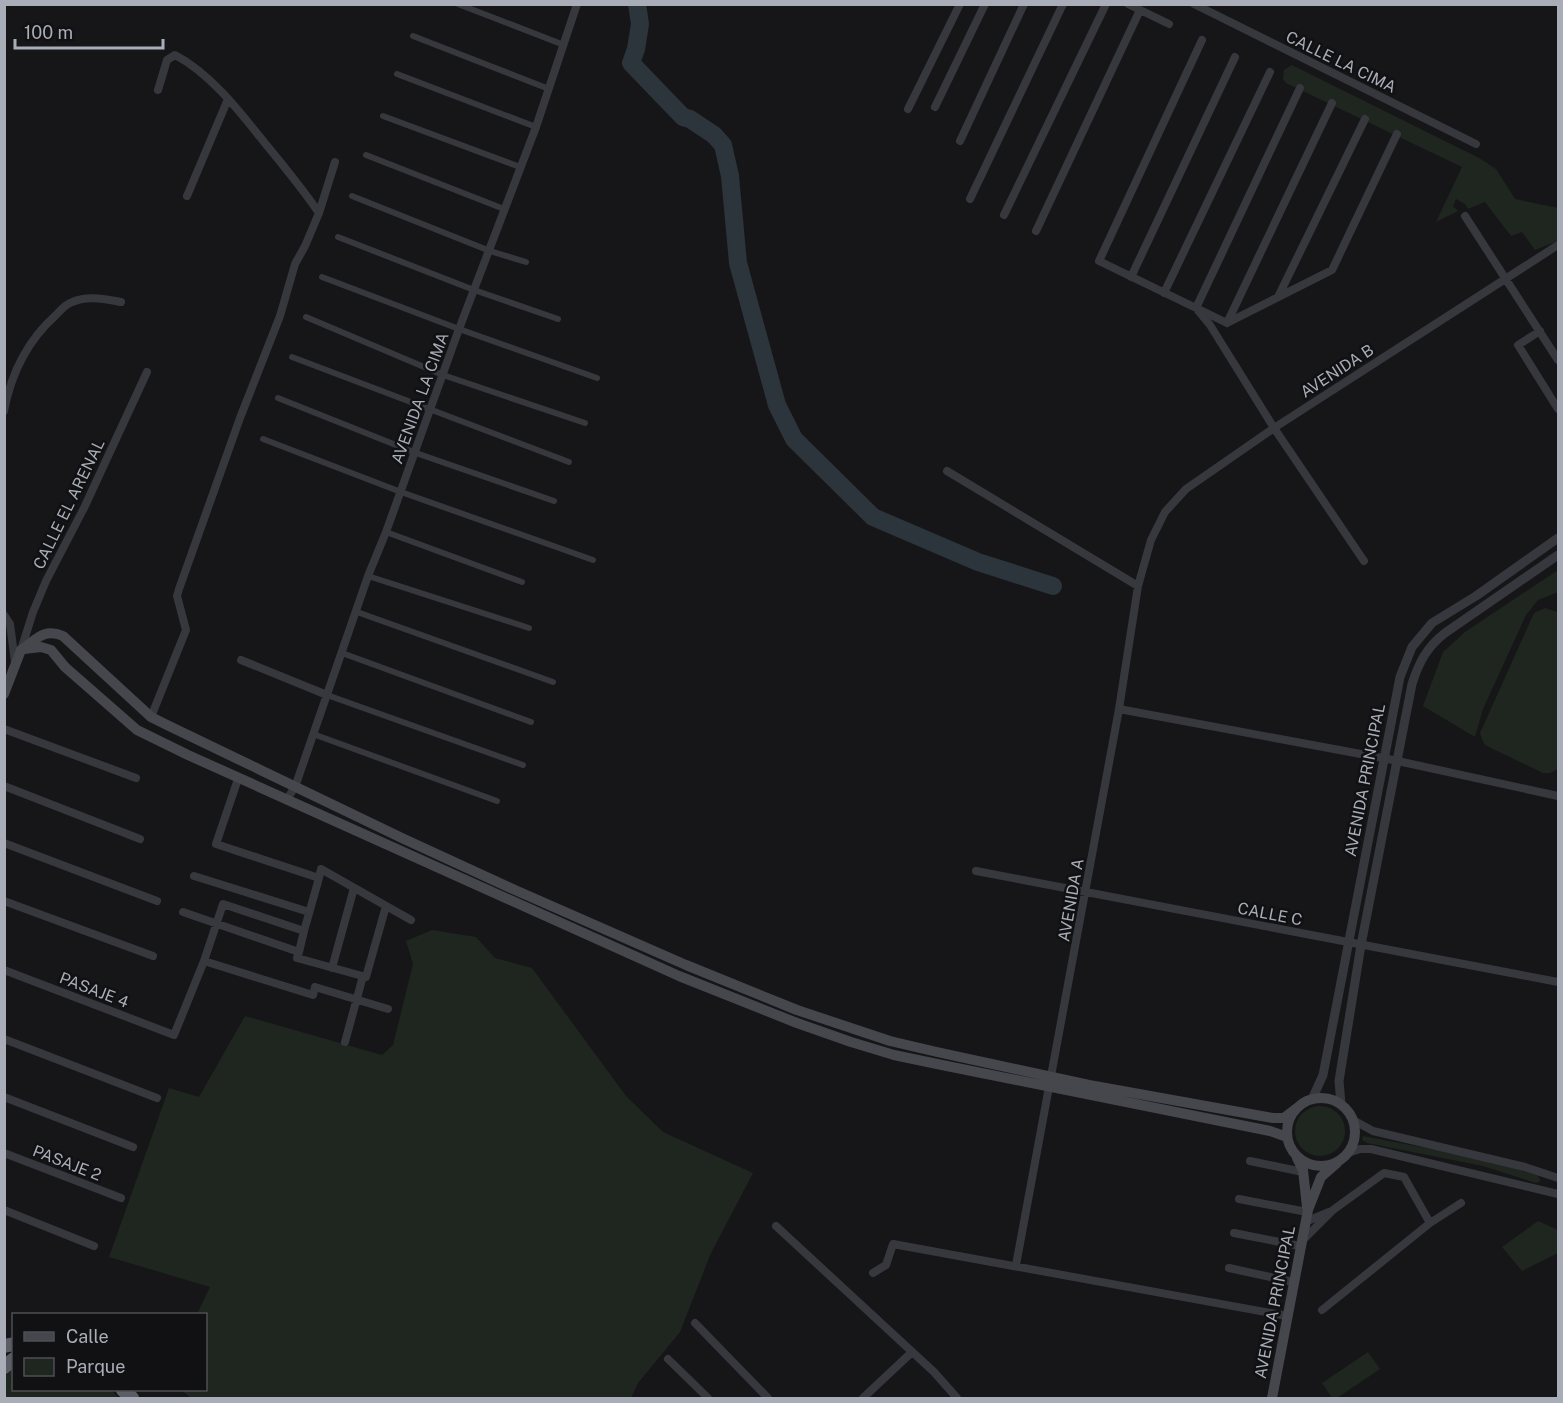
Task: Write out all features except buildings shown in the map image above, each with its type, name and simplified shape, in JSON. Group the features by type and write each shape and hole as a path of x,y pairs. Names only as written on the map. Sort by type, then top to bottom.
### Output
{"main road":[{"path":"4,694 21,650 42,635 53,632 63,636 151,717 515,890 686,965 797,1010 890,1041 1051,1082 1261,1129 1287,1137"},
{"path":"21,650 41,647 51,650 65,667 136,730 237,779 288,799 690,981 797,1023 894,1055 1273,1119 1284,1118 1297,1108 1312,1099 1322,1098 1341,1104 1353,1120 1355,1138 1348,1153 1329,1166 1314,1166 1306,1163 1293,1152 1287,1137 1288,1121 1297,1108"},
{"name":"AVENIDA PRINCIPAL","path":"1293,1152 1303,1172 1307,1215"},
{"name":"AVENIDA PRINCIPAL","path":"1272,1398 1307,1215 1321,1177 1336,1163"}],"street":[{"path":"458,4 564,45"},
{"name":"AVENIDA LA CIMA","path":"288,799 295,787 368,576 416,453 459,329 536,127 578,4"},
{"path":"908,109 960,4"},
{"path":"935,107 985,4"},
{"path":"960,141 1024,4"},
{"path":"970,199 1063,4"},
{"path":"1004,215 1106,4"},
{"path":"1128,4 1170,24"},
{"name":"CALLE LA CIMA","path":"1194,4 1476,144"},
{"path":"1036,231 1140,10"},
{"path":"413,36 549,89"},
{"path":"1202,40 1099,261 1227,323"},
{"path":"158,90 167,60 175,55 189,62 228,99 305,192 319,213"},
{"path":"1131,277 1235,57"},
{"path":"1164,293 1270,72"},
{"path":"397,74 536,127"},
{"path":"1196,308 1300,88"},
{"path":"188,196 228,99"},
{"path":"1227,323 1332,103"},
{"path":"383,117 520,166"},
{"path":"1278,297 1365,119"},
{"path":"1227,323 1332,270 1397,134"},
{"path":"366,155 504,209"},
{"path":"151,717 186,630 177,596 221,471 280,316 295,264 319,213 335,162"},
{"path":"352,196 490,251 526,262"},
{"path":"1466,216 1558,360"},
{"path":"338,237 474,290 558,319"},
{"name":"AVENIDA B","path":"1151,540 1165,512 1186,489 1274,428 1558,245"},
{"path":"322,277 597,378"},
{"path":"4,411 8,388 15,369 30,344 51,319 69,303 94,297 121,302"},
{"path":"1196,308 1210,325 1274,428 1364,561"},
{"path":"306,317 443,375 585,423"},
{"path":"1540,331 1518,345 1558,409"},
{"path":"292,357 569,462"},
{"name":"CALLE EL ARENAL","path":"21,650 46,581 84,508 147,372"},
{"path":"278,398 416,453 554,501"},
{"path":"263,439 401,492 593,560"},
{"path":"947,471 1138,586"},
{"path":"386,532 522,582"},
{"name":"AVENIDA PRINCIPAL","path":"1312,1099 1323,1075 1400,677 1412,647 1432,623 1485,590 1558,538"},
{"name":"AVENIDA A","path":"1016,1265 1119,709 1138,586 1151,540"},
{"name":"AVENIDA PRINCIPAL","path":"1341,1104 1338,1081 1361,945 1412,684 1418,664 1434,642 1445,633 1558,555"},
{"path":"368,576 529,628"},
{"path":"357,612 553,682"},
{"path":"4,615 10,624 15,666"},
{"path":"342,653 531,723"},
{"path":"241,660 327,695 523,765"},
{"path":"1119,709 1384,759 1558,796"},
{"path":"4,729 136,778"},
{"path":"314,734 497,801"},
{"path":"237,779 216,844 319,878"},
{"path":"4,786 140,839"},
{"path":"4,843 157,902"},
{"path":"386,906 366,977 297,957 321,869 411,920"},
{"name":"CALLE C","path":"976,871 1558,982"},
{"path":"194,876 309,912"},
{"path":"332,968 354,888"},
{"path":"4,901 153,956"},
{"path":"304,931 223,904 204,961 313,995 315,987 388,1009"},
{"path":"183,912 299,952"},
{"name":"PASAJE 4","path":"4,970 174,1035 204,961"},
{"path":"345,1041 363,976"},
{"path":"4,1039 157,1098"},
{"path":"4,1097 133,1147"},
{"path":"1353,1120 1373,1131 1525,1167 1558,1178"},
{"path":"1348,1153 1360,1149 1371,1149 1558,1194"},
{"name":"PASAJE 2","path":"4,1153 121,1198"},
{"path":"1250,1161 1303,1172"},
{"path":"1234,1233 1300,1245 1333,1210 1384,1173 1404,1176 1430,1223"},
{"path":"1544,1189 1550,1174"},
{"path":"1239,1199 1307,1215 1333,1210"},
{"path":"1322,1310 1430,1223 1461,1203"},
{"path":"4,1210 94,1246"},
{"path":"776,1226 934,1372 957,1398"},
{"path":"873,1273 886,1265 893,1244 1287,1316"},
{"path":"1229,1268 1293,1282"},
{"path":"695,1323 768,1398"},
{"path":"863,1398 912,1352"},
{"path":"668,1359 708,1398"}],"green space":[{"path":"1292,65 1481,159 1496,169 1515,199 1558,208 1558,241 1535,250 1522,232 1511,236 1485,202 1468,209 1465,204 1456,199 1453,206 1458,211 1436,222 1462,167 1286,83 1283,79 1284,70"},
{"path":"1558,570 1558,592 1538,600 1526,615 1483,709 1475,737 1423,706 1443,652 1465,632"},
{"path":"1545,608 1558,612 1558,769 1550,773 1543,773 1484,744 1480,733 1534,613"},
{"path":"432,930 476,937 495,958 532,968 626,1096 663,1132 753,1173 711,1253 680,1332 638,1383 631,1398 191,1398 182,1391 207,1391 207,1313 197,1313 210,1287 109,1257 169,1088 199,1097 245,1016 382,1055 393,1045 413,964 406,941"},
{"path":"1315,1106 1325,1106 1338,1113 1345,1126 1345,1136 1338,1149 1325,1156 1315,1156 1306,1152 1299,1145 1295,1136 1295,1126 1299,1117 1306,1110"},
{"path":"1363,1136 1484,1159 1537,1175 1541,1181 1536,1183 1483,1166 1367,1143 1362,1140"},
{"path":"1538,1221 1558,1230 1558,1253 1522,1271 1502,1247"},
{"path":"1368,1352 1380,1369 1337,1398 1332,1398 1322,1383"},
{"path":"12,1368 12,1391 112,1391 119,1398 5,1398 4,1376"}],"waterway":[{"path":"637,4 640,24 631,63 683,117 714,135 723,145 730,176 738,263 777,405 794,439 873,517 978,562 1053,586"}]}
